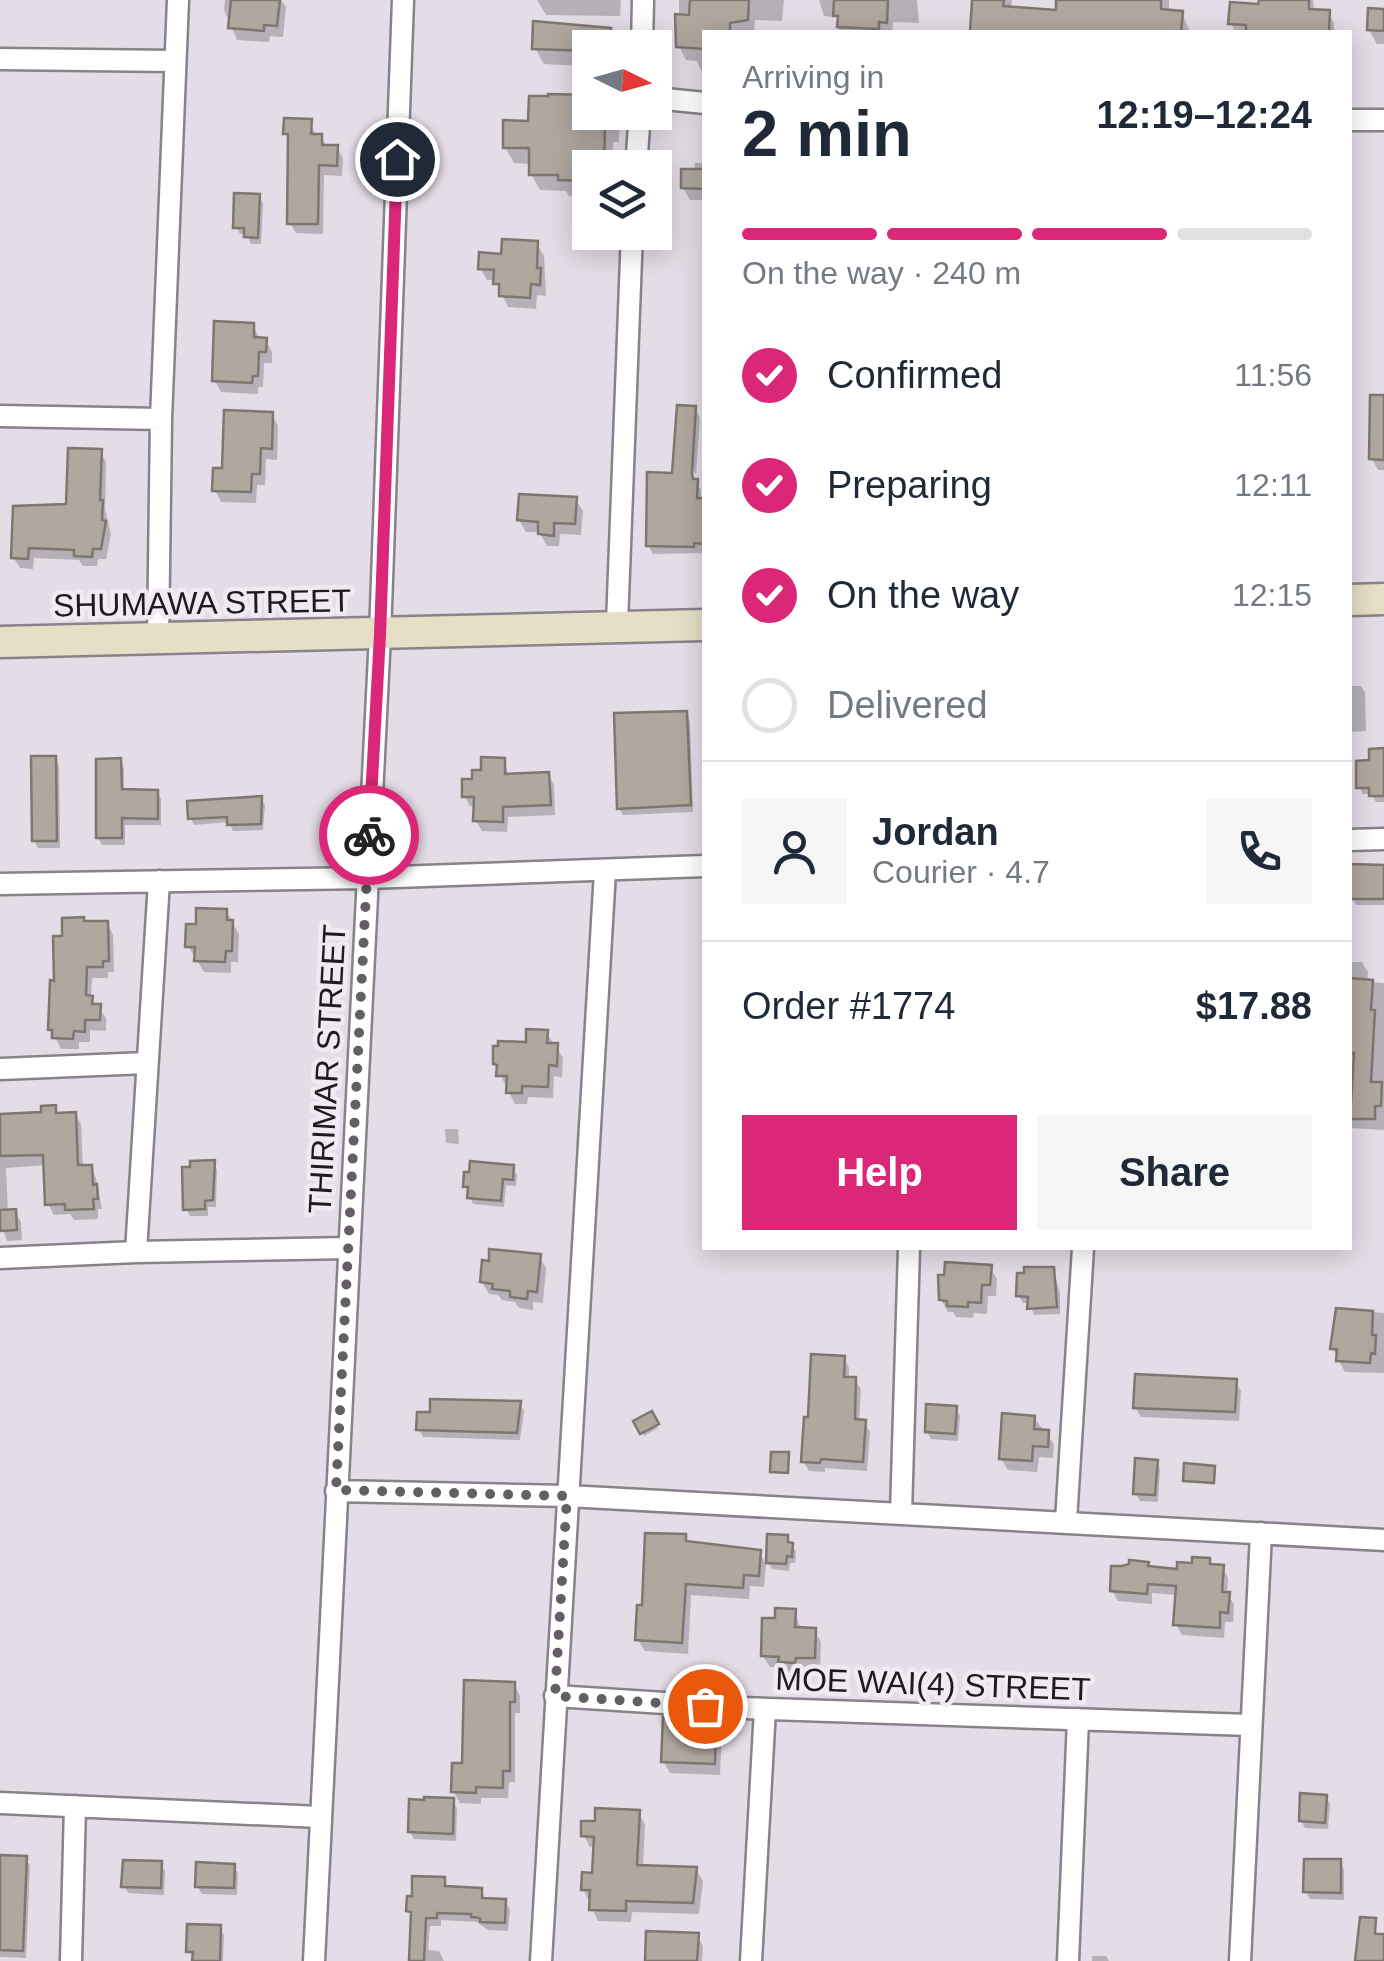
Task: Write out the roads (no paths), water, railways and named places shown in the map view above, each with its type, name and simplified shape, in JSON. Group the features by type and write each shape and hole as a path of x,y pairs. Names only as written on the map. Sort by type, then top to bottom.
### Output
{"street":[{"path":"158,640 161,418 178,0"},
{"name":"THIRIMAR STREET","path":"314,1961 380,635 403,0"},
{"path":"642,30 643,0"},
{"path":"0,59 174,61"},
{"path":"672,99 702,102"},
{"path":"1352,120 1384,120"},
{"path":"617,624 631,250"},
{"path":"0,416 161,418"},
{"path":"1352,600 1384,599"},
{"name":"SHUMAWA STREET","path":"0,642 380,635 617,624 702,625"},
{"path":"1352,840 1384,839"},
{"path":"0,884 367,878 702,866"},
{"path":"540,1961 604,871"},
{"path":"136,1252 158,881"},
{"path":"0,1069 147,1064"},
{"path":"0,1258 348,1248"},
{"path":"901,1512 909,1250"},
{"path":"1066,1521 1083,1250"},
{"path":"336,1490 567,1496 1384,1540"},
{"path":"1240,1961 1261,1532"},
{"name":"MOE WAI(4) STREET","path":"555,1696 765,1709 1250,1725"},
{"path":"752,1961 765,1709"},
{"path":"1068,1961 1078,1719"},
{"path":"0,1803 320,1817"},
{"path":"70,1961 76,1806"}]}
